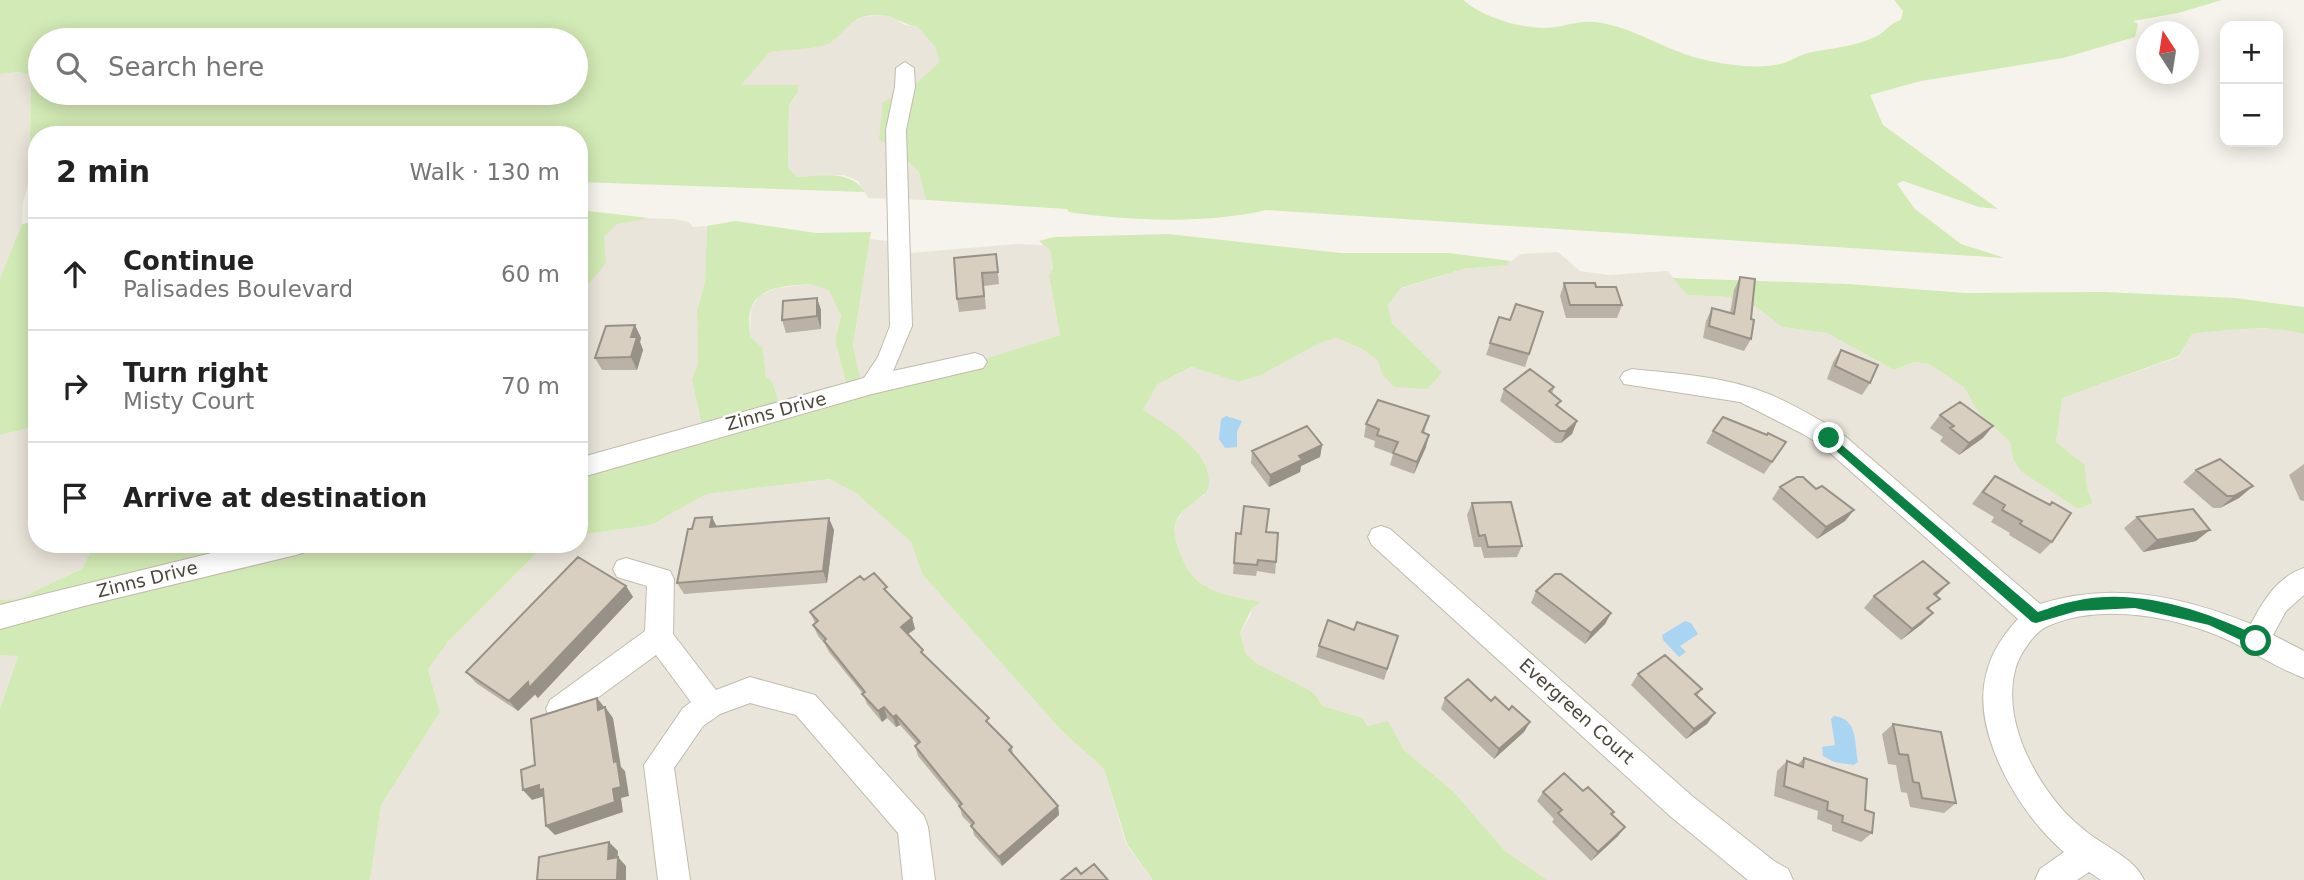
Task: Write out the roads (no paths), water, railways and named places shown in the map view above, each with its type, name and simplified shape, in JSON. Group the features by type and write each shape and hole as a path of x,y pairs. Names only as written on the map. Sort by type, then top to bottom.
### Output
{"street":[{"path":"872,385 887,364 901,326 896,130 905,87 905,68"},
{"name":"Zinns Drive","path":"588,465 872,385 975,362"},
{"path":"1632,378 1703,386 1755,398 1799,419 1829,438 2036,618"},
{"name":"Evergreen Court","path":"1381,537 1681,806 1763,872 1777,880"},
{"name":"Zinns Drive","path":"0,617 258,553"},
{"path":"626,569 661,579 659,636 710,705"},
{"path":"2256,641 2276,603 2304,579"},
{"path":"2128,880 2090,853 2049,818 2017,771 2000,721 1999,673 2011,644 2036,618 2077,606 2135,603 2211,620 2304,665"},
{"path":"560,709 659,636"},
{"path":"674,880 659,765 693,717 710,705 750,690 806,704 913,827 919,880"},
{"path":"2051,880 2090,853"}],"water":[{"path":"1226,416 1242,421 1237,432 1237,447 1225,448 1219,439 1221,419"},
{"path":"1685,621 1691,623 1698,634 1680,646 1686,652 1679,657 1663,640 1662,635"},
{"path":"1834,716 1847,722 1854,732 1858,762 1854,765 1834,762 1823,756 1822,747 1835,745 1831,719"}]}
